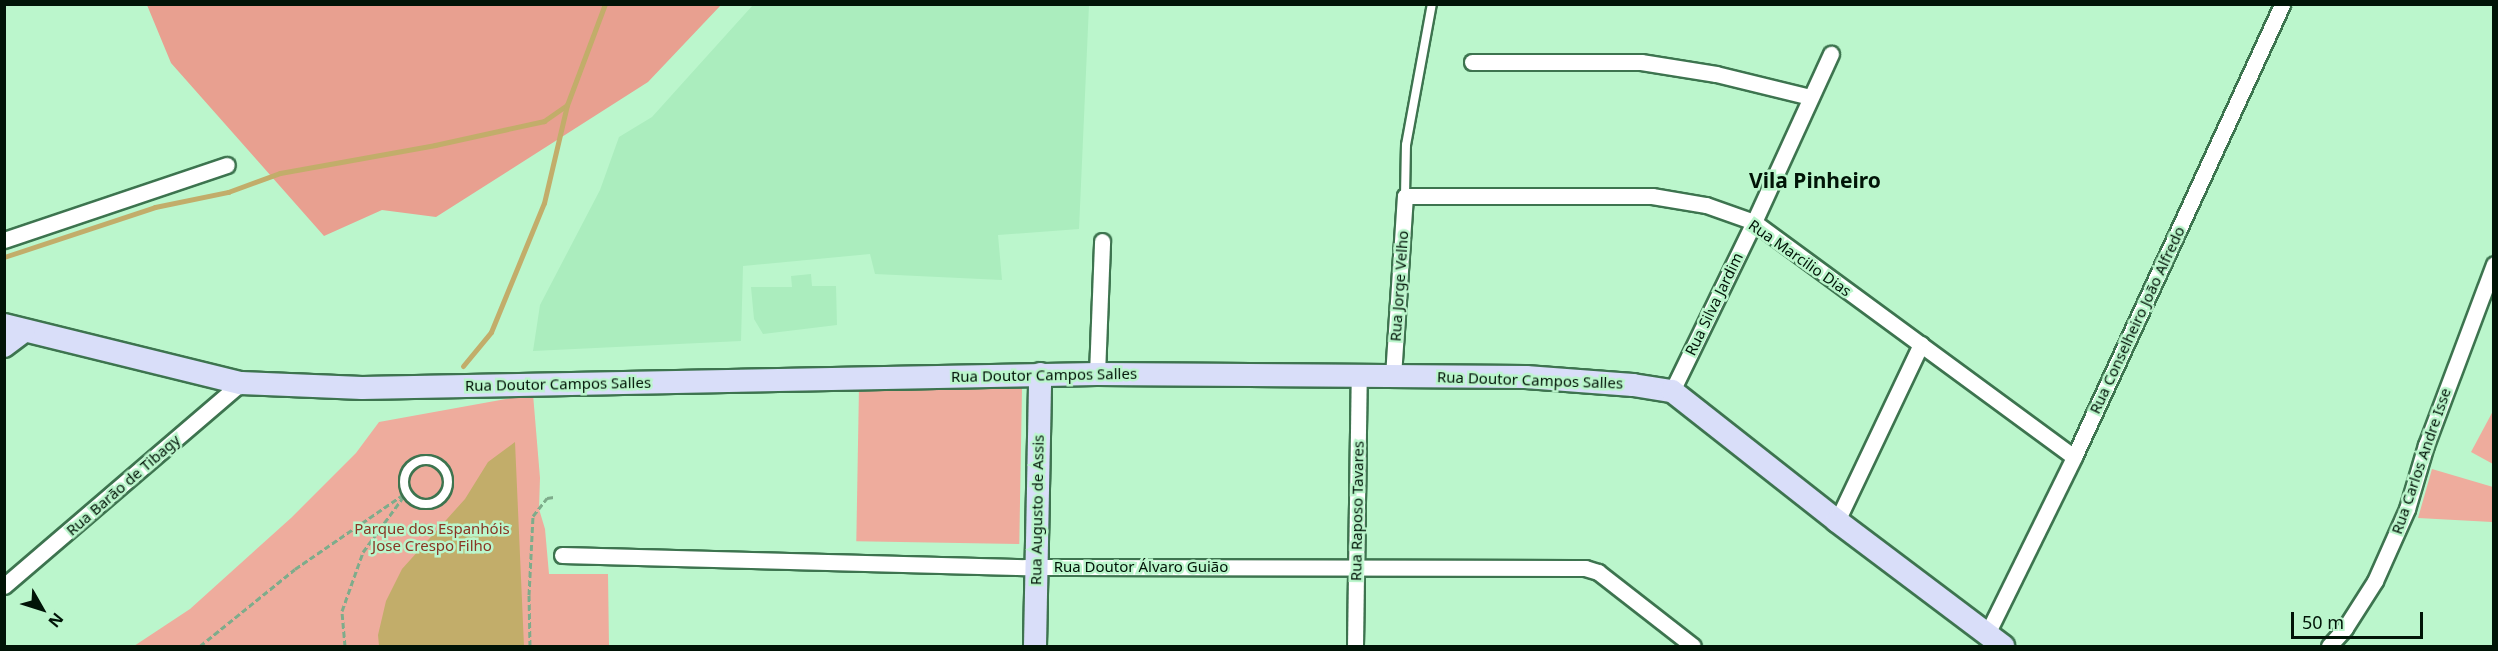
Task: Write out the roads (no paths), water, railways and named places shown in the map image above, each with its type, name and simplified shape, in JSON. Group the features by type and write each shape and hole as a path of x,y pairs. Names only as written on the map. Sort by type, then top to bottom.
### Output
{"main road":[{"name":"Rua Doutor Campos Salles","path":"14,328 241,382 362,388 1097,374 1526,377 1633,385 1672,391 1837,521 1995,640"},
{"path":"4,346 14,328"},
{"name":"Rua Augusto de Assis","path":"1035,646 1040,374"}],"street":[{"name":"Rua Conselheiro João Alfredo","path":"1995,640 2074,457 2282,4"},
{"name":"Rua Silva Jardim","path":"1672,391 1754,222 1831,54"},
{"path":"1472,62 1641,62 1716,74 1810,97"},
{"path":"4,240 227,165"},
{"name":"Rua Marcilio Dias","path":"1405,196 1652,196 1706,205 1754,222 2074,457"},
{"name":"Rua Jorge Velho","path":"1393,376 1405,196"},
{"path":"1097,374 1102,241"},
{"name":"Rua Carlos Andre Isse","path":"2329,646 2345,628 2375,581 2407,509 2426,445 2493,264"},
{"path":"1837,521 1921,344"},
{"name":"Rua Raposo Tavares","path":"1355,646 1359,376"},
{"name":"Rua Barão de Tibagy","path":"4,586 241,382"},
{"name":"Rua Doutor Álvaro Guião","path":"562,555 1036,567 1586,568 1598,572 1693,646"}],"lane":[{"path":"1405,196 1406,145 1432,4"},
{"path":"424,460 443,468 447,475 447,489 438,500 424,504 417,502 407,492 405,478 411,466 424,460"}],"waterway":[{"path":"463,366 491,332 544,203 567,105 605,4"},
{"path":"4,257 155,207 228,192 280,173 435,145 544,121 567,105"}],"district":[{"name":"Vila Pinheiro","path":"1815,180"}],"park label":[{"name":"Parque dos Espanhóis Jose Crespo Filho","path":"432,536"}]}
